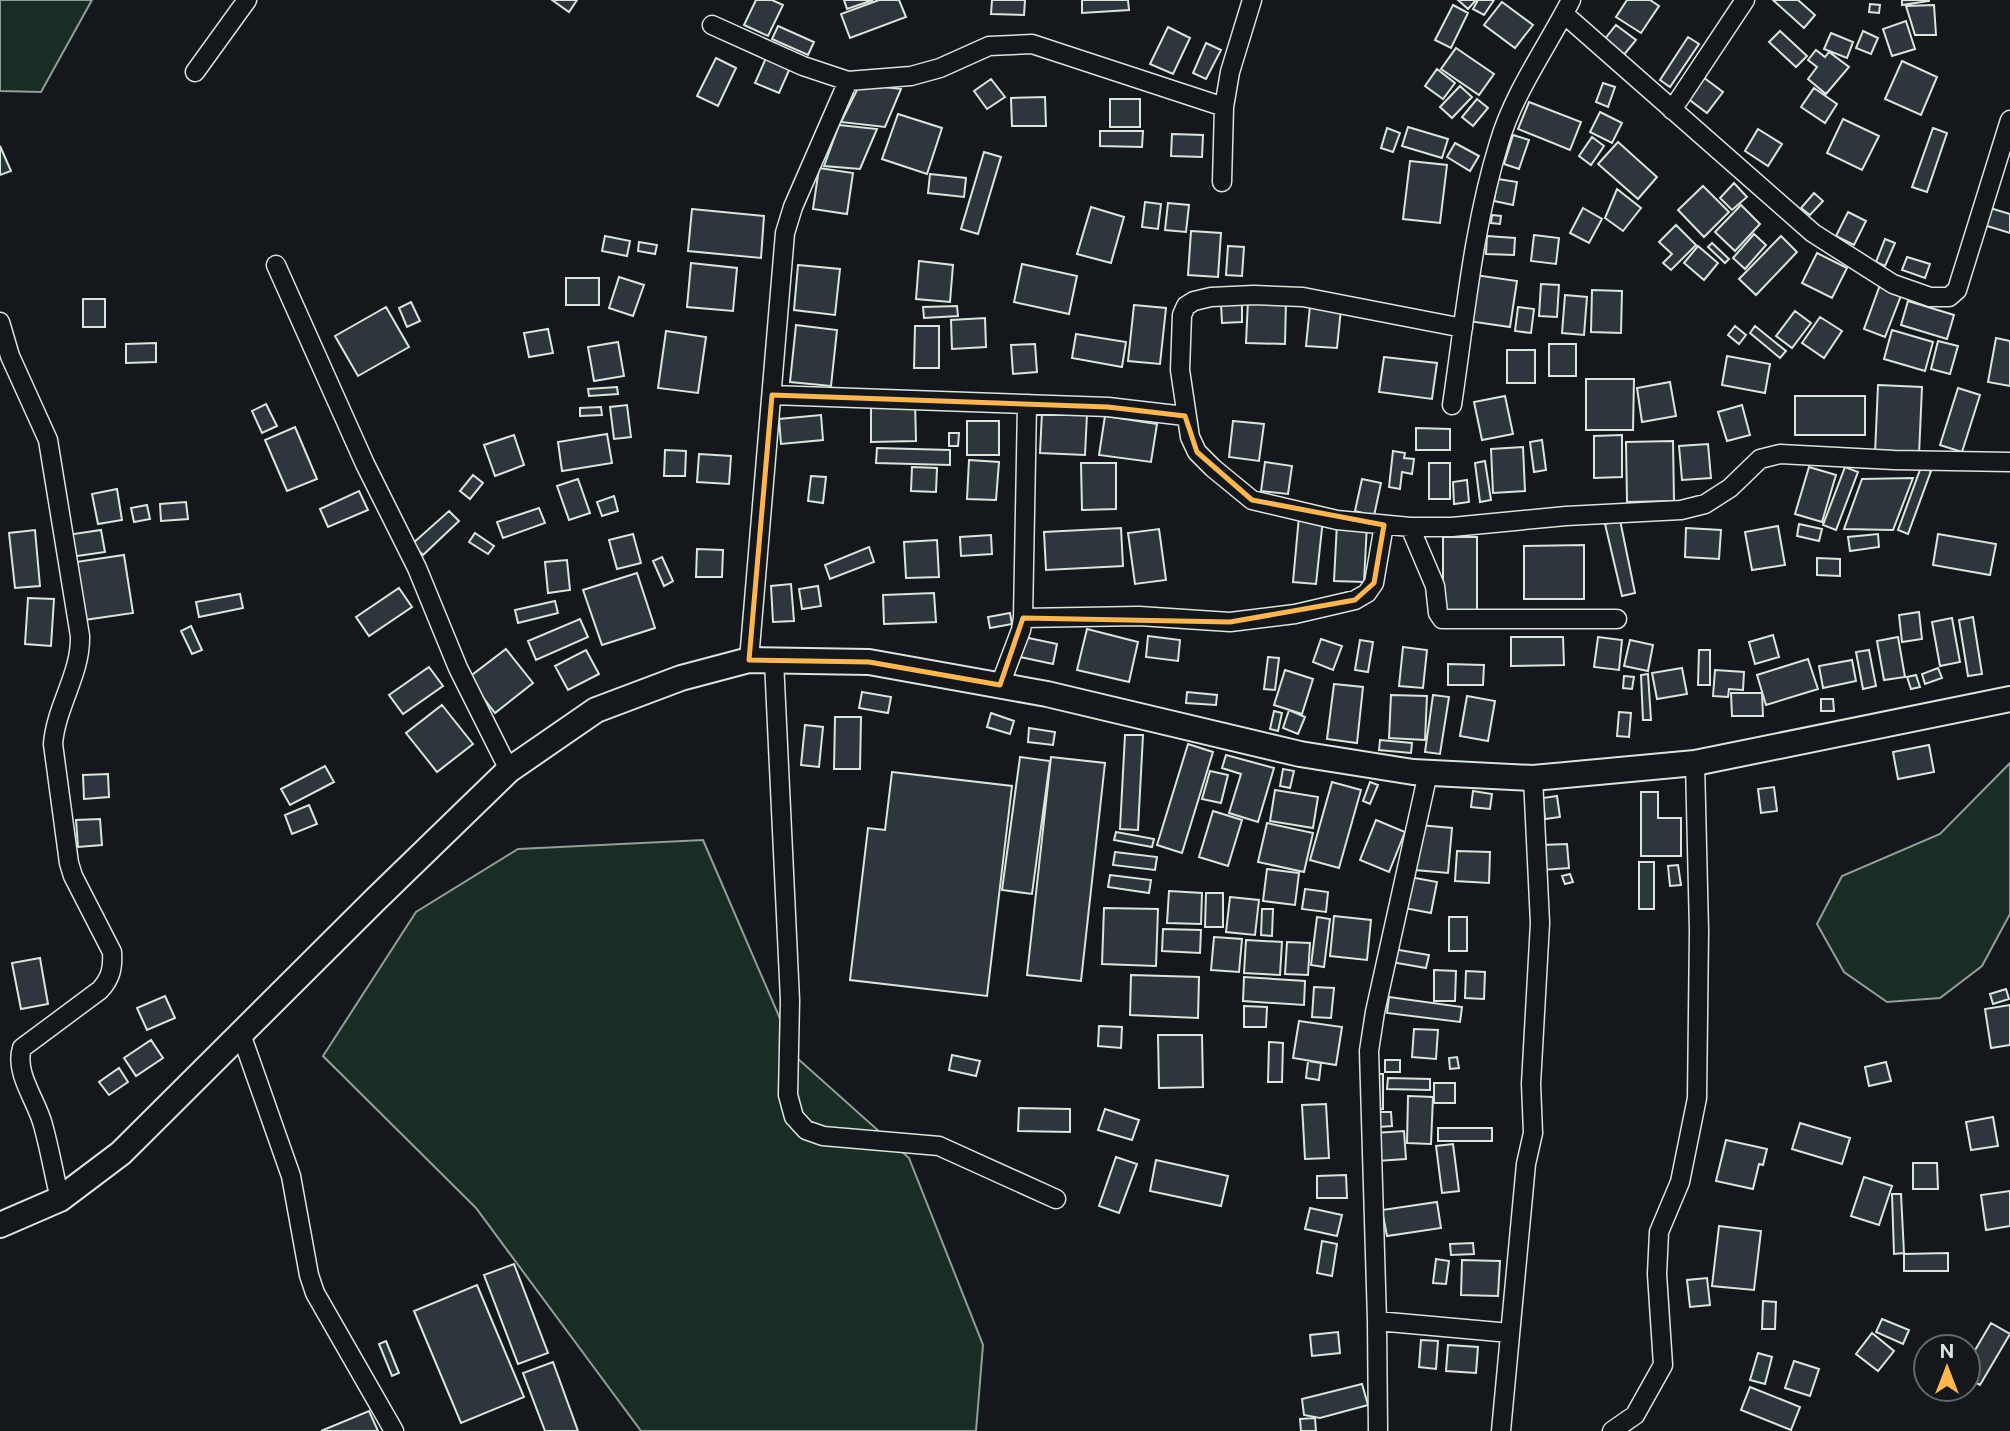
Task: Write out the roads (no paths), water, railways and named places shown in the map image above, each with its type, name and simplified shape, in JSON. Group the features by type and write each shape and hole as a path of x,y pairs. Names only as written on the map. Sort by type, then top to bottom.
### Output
{"main road":[{"path":"0,1225 60,1199 121,1153 509,770 596,710 681,678 749,660 869,662 1047,694 1300,754 1428,773 1533,778 1695,764 2010,699"}],"street":[{"path":"195,72 247,0"},
{"path":"1222,183 1224,107 1230,72 1252,0"},
{"path":"1672,110 1745,0"},
{"path":"1452,405 1474,257 1499,143 1512,109 1567,7 1672,110 1813,233 1893,284 1930,297 1949,297 1956,290 2010,120"},
{"path":"712,25 803,66 848,81 911,76 940,68 989,46 1032,44 1224,107"},
{"path":"749,660 785,233 793,207 848,81"},
{"path":"276,265 365,464 417,568 458,668 509,770"},
{"path":"1463,328 1303,297 1254,295 1211,297 1194,301 1186,306 1182,315 1180,370 1190,437 1197,452 1252,500 1337,520 1410,527 1452,527 1566,516 1681,510 1704,504 1730,488 1760,459 1780,454 2010,462"},
{"path":"0,322 10,356 47,440 80,636 78,662 54,726 53,744 69,863 112,952 113,966 109,980 100,990 22,1048 19,1056 21,1068 43,1122 60,1199"},
{"path":"772,395 1108,407 1185,416"},
{"path":"1000,685 1023,618 1027,404"},
{"path":"1023,618 1139,616 1230,621 1295,614 1355,600 1367,593 1374,583 1384,525"},
{"path":"1410,527 1435,586 1438,613 1442,619 1616,619"},
{"path":"774,661 790,1000 788,1094 794,1116 806,1130 823,1136 939,1146 1056,1199"},
{"path":"1612,1431 1635,1415 1662,1365 1657,1274 1658,1232 1680,1182 1697,1098 1699,931 1695,764"},
{"path":"1378,1431 1370,1051 1375,1013 1428,773"},
{"path":"1501,1431 1526,1164 1533,1133 1531,1084 1540,923 1533,778"},
{"path":"241,1034 291,1175 309,1275 315,1293 394,1431"},
{"path":"1377,1321 1510,1333"}]}
